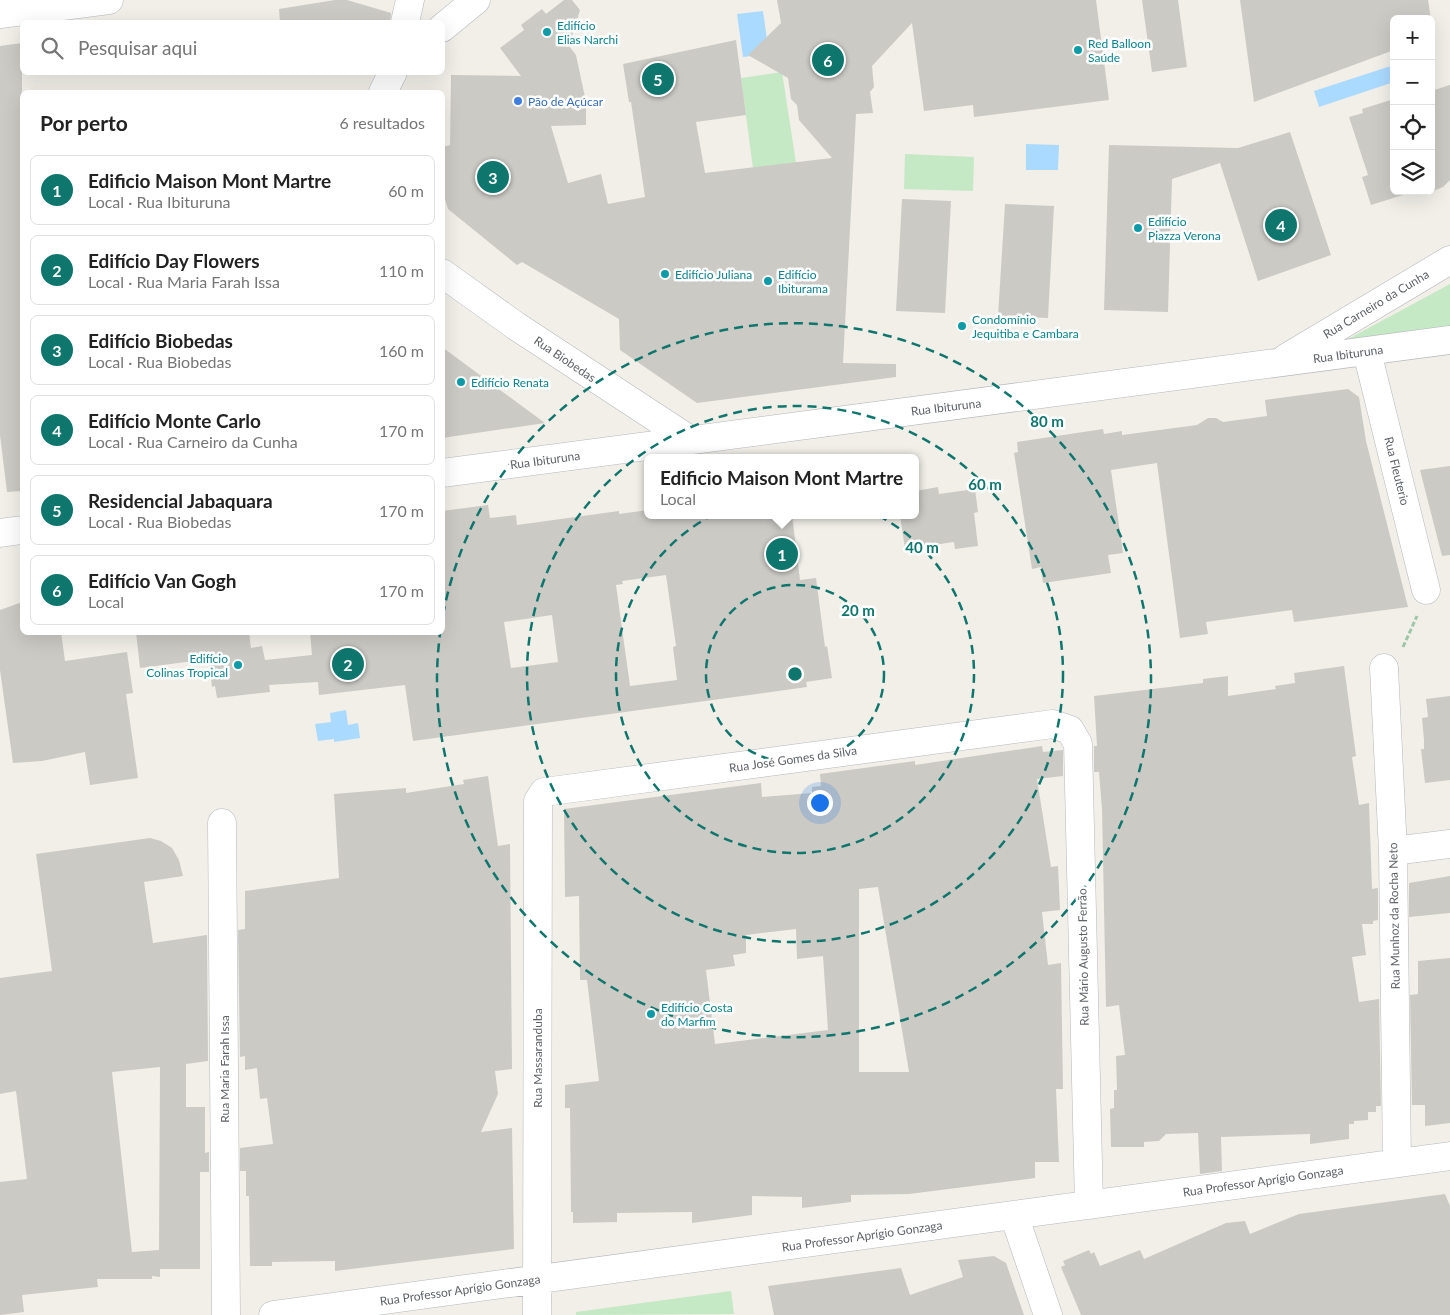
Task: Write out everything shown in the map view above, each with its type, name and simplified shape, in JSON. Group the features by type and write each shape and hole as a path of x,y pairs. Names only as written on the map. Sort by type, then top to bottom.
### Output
{"street":[{"path":"0,14 109,0"},
{"path":"405,20 410,0"},
{"path":"445,26 476,0"},
{"path":"383,90 391,75"},
{"name":"Rua Carneiro da Cunha","path":"1276,364 1450,260"},
{"name":"Rua Biobedas","path":"445,275 523,331 690,440"},
{"name":"Rua Ibituruna","path":"445,473 1450,340"},
{"name":"Rua Fleuterio","path":"1368,352 1426,590"},
{"path":"0,533 20,530"},
{"name":"Rua Munhoz da Rocha Neto","path":"1384,668 1394,851 1398,1163"},
{"name":"Rua José Gomes da Silva","path":"538,801 544,792 1054,724"},
{"name":"Rua Mário Augusto Ferrão","path":"1054,724 1070,730 1078,744 1088,1205"},
{"name":"Rua Massaranduba","path":"537,1315 538,801"},
{"name":"Rua Maria Farah Issa","path":"222,823 226,1315"},
{"path":"1394,851 1450,844"},
{"name":"Rua Professor Aprígio Gonzaga","path":"273,1315 1450,1156"},
{"path":"1014,1216 1048,1315"}],"path":[{"path":"1384,668 1401,650 1425,600 1426,590"}],"green space":[{"path":"782,72 796,163 753,168 741,78"},
{"path":"905,154 974,157 973,191 904,189"},
{"path":"1450,284 1450,326 1339,344"},
{"path":"731,1291 734,1314 576,1315 576,1312"}],"water":[{"path":"763,11 769,54 743,57 737,14"},
{"path":"1390,66 1390,83 1319,107 1314,91"},
{"path":"1026,144 1059,145 1058,170 1026,170"},
{"path":"346,710 348,725 358,723 360,738 334,742 334,739 318,741 315,724 331,722 330,713"}],"building":[{"path":"335,0 347,0 391,13 390,20 280,20 279,9"},
{"path":"564,0 572,0 580,10 569,46 576,55 586,102 586,125 551,126 568,183 601,174 608,204 645,197 631,102 629,102 623,64 736,40 746,115 696,122 705,173 832,158 799,120 797,105 791,99 788,78 748,55 781,23 777,0 1096,0 1109,100 974,117 973,105 924,111 912,23 872,66 874,87 870,92 873,113 856,114 843,363 896,364 896,377 697,403 620,350 619,319 522,262 517,265 448,209 445,199 445,146 450,145 451,75 521,76 500,48 524,30 521,25 542,9 546,14"},
{"path":"1142,0 1178,0 1187,67 1152,72"},
{"path":"1240,0 1428,0 1430,15 1390,15 1390,51 1254,102"},
{"path":"20,43 20,75 22,75 22,90 20,90 20,491 7,492 0,435 0,46"},
{"path":"1450,85 1450,180 1443,187 1435,190 1435,105 1435,90"},
{"path":"1390,100 1390,195 1403,195 1371,205 1362,177 1368,175 1349,117 1363,113 1362,109"},
{"path":"1290,132 1331,255 1258,281 1220,163 1172,179 1168,312 1104,310 1109,145 1238,148"},
{"path":"902,199 951,201 945,313 896,311"},
{"path":"1005,204 1054,206 1048,318 998,316"},
{"path":"445,349 545,423 445,438"},
{"path":"1348,389 1359,397 1366,441 1408,607 1294,622 1292,610 1206,622 1208,634 1180,638 1157,463 1111,470 1123,553 1108,555 1111,573 1043,583 1041,567 1032,569 1014,453 1018,452 1017,442 1103,429 1104,434 1122,431 1122,435 1197,425 1208,418 1216,418 1223,422 1267,416 1265,400"},
{"path":"1450,466 1450,555 1442,556 1420,470"},
{"path":"938,487 939,494 975,489 978,512 974,513 978,546 955,549 954,542 905,549 901,519 919,519 919,490"},
{"path":"488,505 490,518 516,515 517,525 619,511 619,514 644,511 644,519 792,519 800,580 816,578 825,647 827,646 832,678 806,682 807,687 413,741 405,685 319,695 318,682 269,685 270,692 217,698 215,686 212,687 209,659 140,668 136,635 249,635 251,648 262,646 265,660 312,655 310,635 445,635 445,511","holes":["666,575 676,646 673,647 677,680 630,686 616,585 623,584 622,581","552,615 558,662 511,668 504,622"]},
{"path":"20,603 20,635 61,635 65,661 127,652 133,693 126,694 138,778 90,785 85,752 42,761 13,763 0,670 0,610"},
{"path":"1344,666 1356,756 1352,757 1359,805 1369,803 1372,889 1378,888 1378,920 1373,921 1373,924 1362,924 1366,955 1352,957 1359,1002 1379,999 1381,1106 1376,1106 1376,1112 1368,1112 1368,1120 1354,1121 1354,1124 1349,1124 1349,1139 1310,1144 1310,1134 1221,1137 1222,1171 1200,1174 1198,1133 1166,1134 1159,1141 1144,1142 1144,1147 1111,1147 1110,1109 1114,1108 1114,1090 1117,1090 1116,1056 1125,1055 1119,1005 1106,1007 1102,809 1099,772 1094,772 1094,746 1097,746 1094,696 1203,683 1203,679 1228,676 1228,696 1276,689 1275,686 1295,683 1294,673"},
{"path":"1450,696 1450,780 1425,783 1421,749 1424,749 1422,718 1428,717 1426,699"},
{"path":"1042,746 1043,752 1063,750 1063,776 1037,779 1051,867 1058,866 1060,910 1042,912 1048,965 1061,963 1063,1089 1056,1089 1059,1162 1035,1162 1035,1178 909,1194 851,1195 851,1202 802,1208 802,1197 752,1196 752,1215 692,1223 692,1212 617,1213 617,1222 573,1223 573,1212 571,1212 570,1108 565,1108 565,1085 599,1081 587,980 580,980 579,896 565,897 564,809 761,783 762,797 812,793 812,787 821,786 820,774 915,761 915,765","holes":["878,887 909,1072 859,1072 859,889","796,929 797,959 823,956 828,1030 715,1044 706,970 735,966 733,955 746,953 746,935"]},
{"path":"488,776 498,846 510,844 512,1069 495,1071 498,1094 481,1132 512,1128 514,1249 335,1271 335,1261 272,1262 272,1266 250,1266 249,1196 246,1196 246,1171 240,1171 240,1148 273,1144 267,1098 260,1099 257,1068 245,1070 245,1056 240,1057 238,930 245,929 245,891 339,878 334,794 406,788 406,793 464,784 463,780"},
{"path":"150,838 161,841 172,848 179,860 183,876 144,882 153,943 207,935 208,1061 186,1064 186,1107 205,1107 205,1153 209,1152 209,1172 200,1172 200,1269 160,1269 160,1277 152,1276 152,1279 97,1279 98,1287 22,1295 24,1312 0,1315 0,1182 27,1179 16,1091 0,1094 0,978 52,971 36,854","holes":["160,1067 159,1250 132,1252 112,1072"]},
{"path":"1450,876 1450,913 1409,917 1409,883"},
{"path":"1450,958 1450,1123 1425,1126 1425,1105 1412,1105 1410,995 1418,994 1418,961"},
{"path":"1445,1194 1450,1206 1450,1315 1081,1315 1061,1267 1065,1265 1063,1261 1089,1250 1091,1254 1094,1252 1100,1266 1140,1250 1144,1259 1226,1223 1245,1221 1250,1234 1299,1214"},
{"path":"994,1256 1006,1263 1024,1315 774,1315 768,1286 901,1268 910,1295 963,1277 958,1260"}],"place":[{"name":"Edifício Elias Narchi","path":"547,32"},
{"name":"Red Balloon Saúde","path":"1078,50"},
{"name":"Edifício Van Gogh","path":"828,60"},
{"name":"Residencial Jabaquara","path":"658,79"},
{"name":"Pão de Açúcar","path":"518,101"},
{"name":"Edifício Biobedas","path":"493,177"},
{"name":"Edifício Monte Carlo","path":"1281,225"},
{"name":"Edifício Piazza Verona","path":"1138,228"},
{"name":"Edifício Juliana","path":"665,274"},
{"name":"Edifício Ibiturama","path":"768,281"},
{"name":"Condomínio Jequitiba e Cambara","path":"962,326"},
{"name":"Edifício Renata","path":"461,382"},
{"name":"Edificio Maison Mont Martre","path":"782,554"},
{"name":"Edifício Day Flowers","path":"348,664"},
{"name":"Edifício Colinas Tropical","path":"238,665"},
{"name":"Edifício Costa do Marfim","path":"651,1014"}]}
